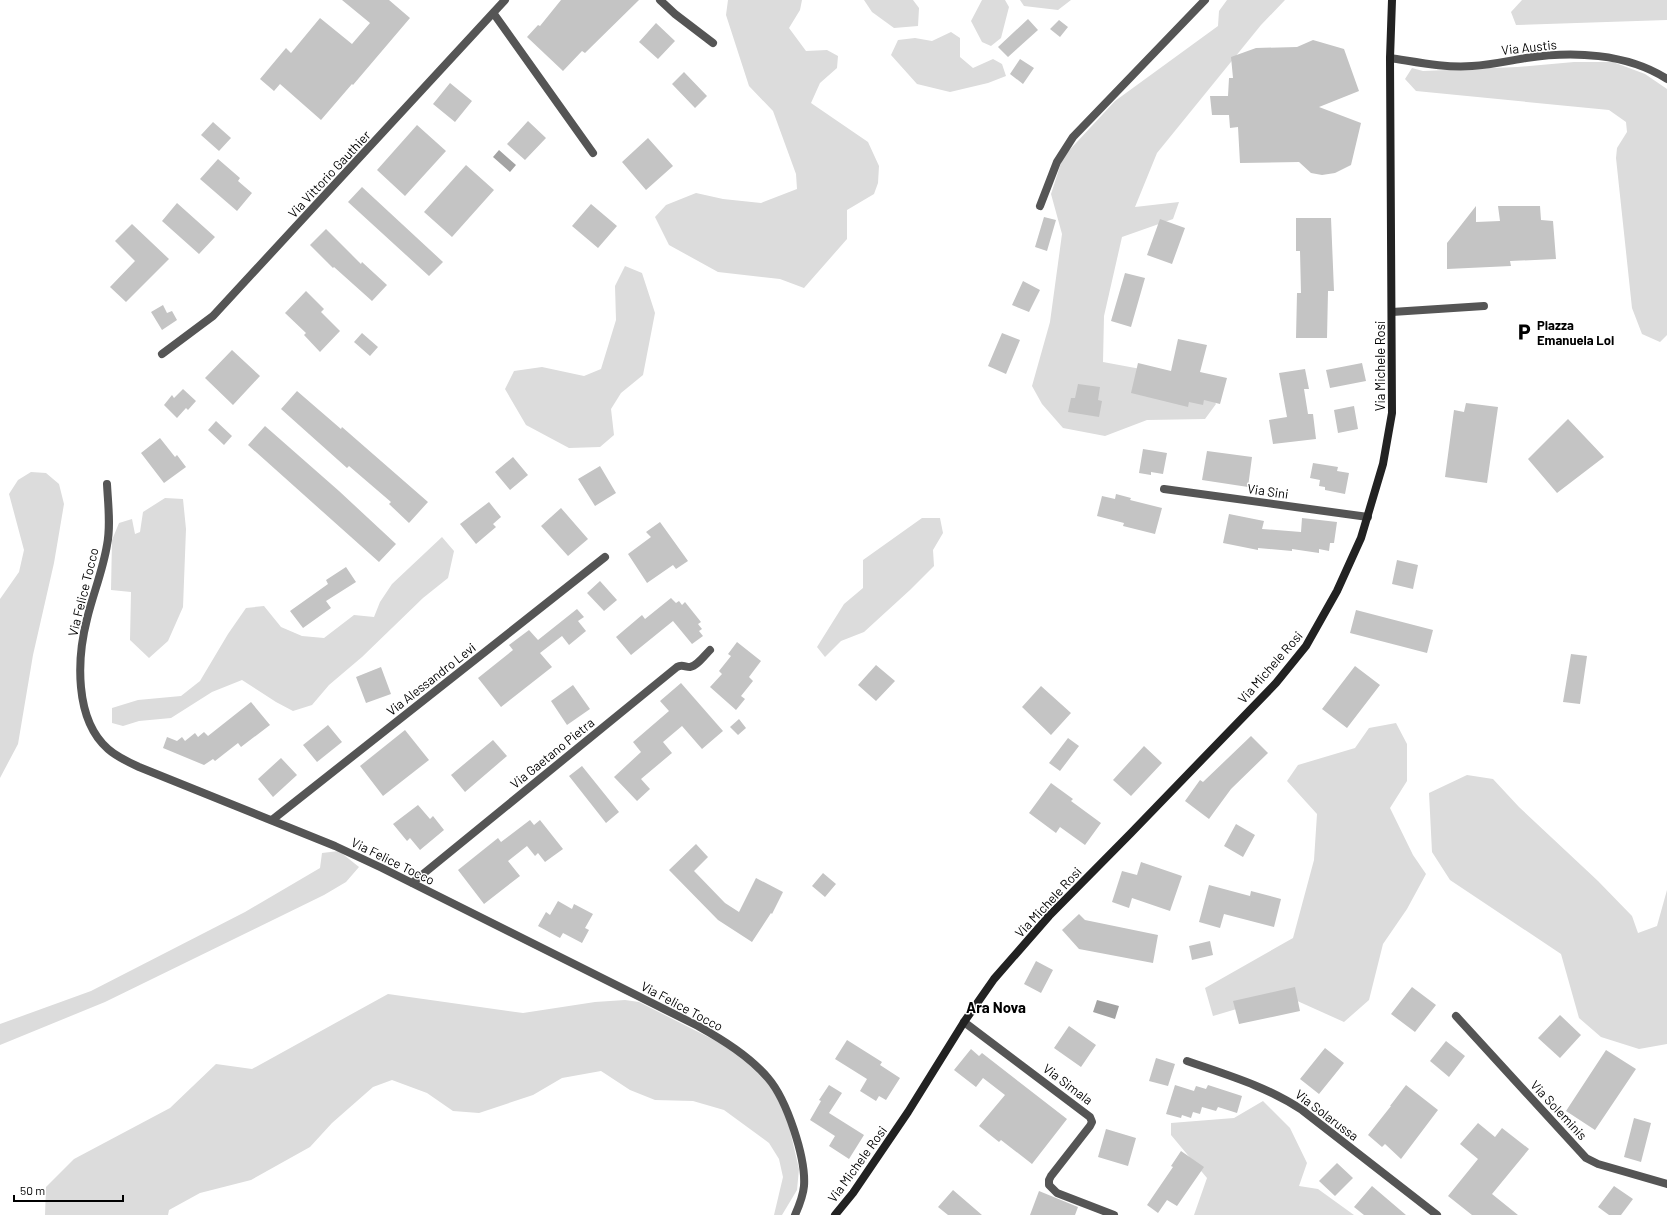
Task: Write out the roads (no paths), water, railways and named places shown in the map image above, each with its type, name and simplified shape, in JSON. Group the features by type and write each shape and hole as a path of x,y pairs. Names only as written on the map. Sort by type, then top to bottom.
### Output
{"street":[{"name":"Via Vittorio Gauthier","path":"162,354 213,316 494,14 505,0"},
{"path":"660,0 675,14 713,43"},
{"path":"1040,206 1057,162 1073,137 1205,0"},
{"name":"Via Michele Rosi","path":"835,1215 853,1193 908,1112 964,1022 994,979 1049,916 1276,683 1311,638 1337,591 1356,550 1368,517 1383,464 1390,429 1393,397 1390,58 1392,0"},
{"path":"494,14 594,154"},
{"name":"Via Austis","path":"1390,58 1454,67 1483,65 1538,57 1600,56 1621,59 1638,64 1657,72 1667,79"},
{"path":"1392,312 1484,306"},
{"name":"Via Felice Tocco","path":"107,484 108,543 87,618 81,652 81,686 85,710 92,727 107,748 126,762 335,846 698,1026 729,1045 759,1069 774,1084 780,1094 800,1151 803,1164 804,1186 801,1200 795,1215"},
{"name":"Via Sini","path":"1164,490 1368,517"},
{"name":"Via Alessandro Levi","path":"272,820 605,557"},
{"name":"Via Gaetano Pietra","path":"412,883 677,667 682,665 689,667 692,666 710,650"},
{"name":"Via Soleminis","path":"1456,1016 1586,1158 1598,1164 1667,1184"},
{"name":"Via Simala","path":"964,1022 1090,1117 1092,1122 1090,1126 1051,1176 1049,1185 1056,1193 1114,1215"},
{"name":"Via Solarussa","path":"1187,1061 1254,1084 1286,1100 1302,1110 1437,1215"}],"place":[{"name":"Piazza Emanuela Loi","path":"1524,332"}],"district":[{"name":"Ara Nova","path":"996,1007"}]}
